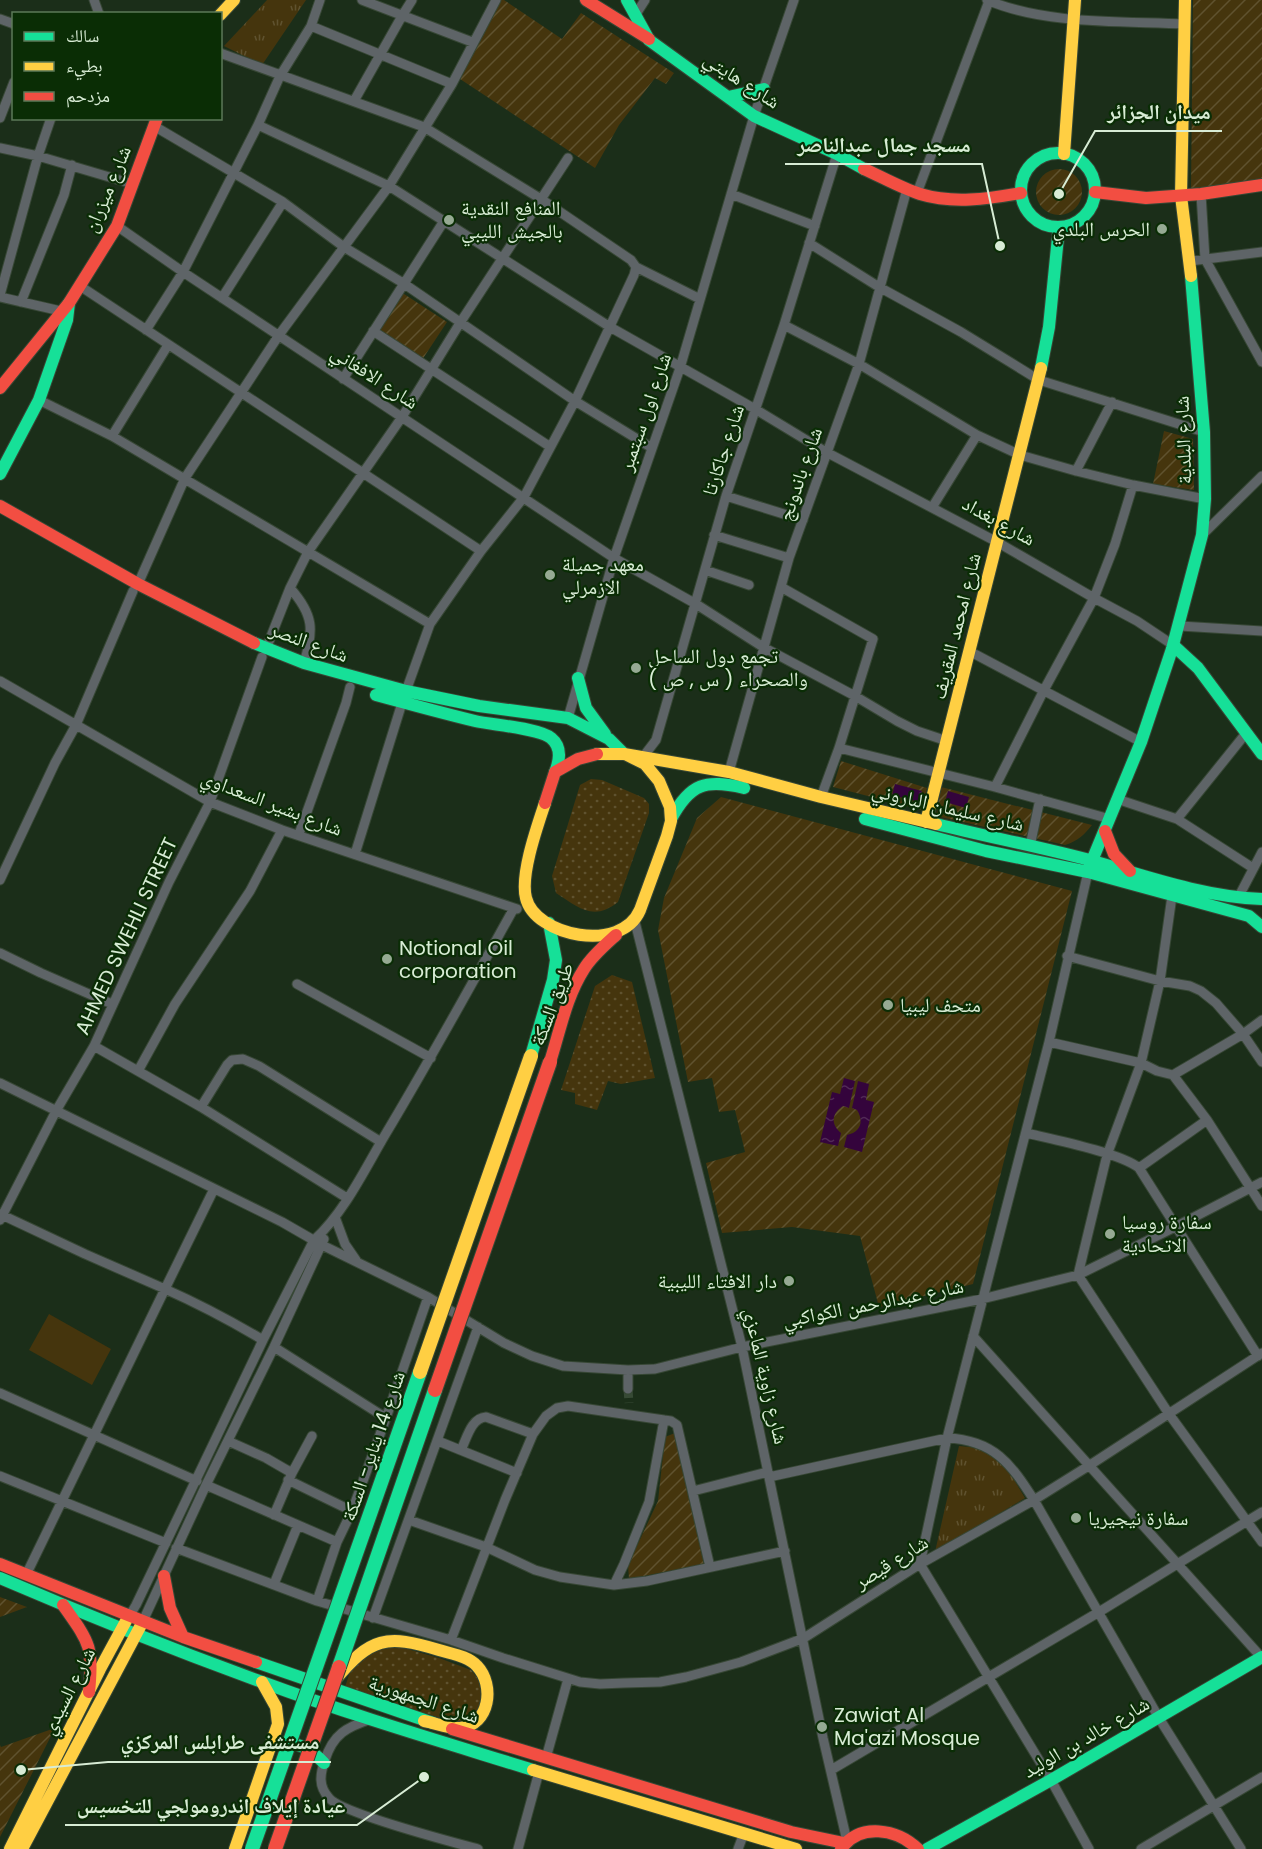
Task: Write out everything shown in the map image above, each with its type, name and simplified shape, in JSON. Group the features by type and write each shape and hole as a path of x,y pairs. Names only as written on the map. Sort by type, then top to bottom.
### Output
{"main road":[{"path":"222,13 234,0"},
{"name":"شارع هايتي","path":"586,0 649,40 754,116 912,191 955,200 975,200 1021,193"},
{"name":"شارع هايتي","path":"627,0 649,40"},
{"path":"1064,154 1075,0"},
{"name":"شارع البلدية","path":"1090,867 1141,742 1179,626 1202,535 1205,499 1204,432 1190,261 1181,196 1185,0"},
{"path":"728,97 764,89"},
{"name":"شارع ميزران","path":"66,309 117,226 155,122"},
{"path":"1052,154 1064,154 1079,160 1086,166 1091,174 1095,192 1088,213 1070,225 1059,227 1048,226 1038,221 1024,204 1021,193 1022,182 1032,164 1052,154"},
{"path":"1095,192 1146,198 1201,194 1262,185"},
{"name":"شارع امحمد المقريف","path":"926,822 1039,380 1049,327 1059,227"},
{"path":"0,388 66,309"},
{"path":"0,474 39,400 64,328 66,309"},
{"name":"شارع النصر","path":"0,506 135,587"},
{"name":"شارع النصر","path":"0,517 302,673 350,687 404,697 561,717 609,739 624,754"},
{"name":"شارع بغداد","path":"1173,645 1198,668 1262,754"},
{"name":"شارع النصر","path":"264,653 304,663 475,721 549,736"},
{"path":"578,678 581,700 592,720 609,739"},
{"path":"555,772 568,763 597,754 624,754 648,766 661,784 670,806 671,819 635,922 616,935 593,937 571,933 549,923 531,910 525,900 523,889 527,865 555,772 558,766 559,753 555,740 549,736 558,728 557,720 561,717"},
{"path":"559,753 568,736 581,725"},
{"name":"شارع سليمان الباروني","path":"624,754 729,772 821,797 1030,846 1172,896 1249,916 1262,925"},
{"name":"شارع سليمان الباروني","path":"671,819 677,805 691,789 712,782 726,783 986,851 1133,874 1238,898 1262,899"},
{"path":"1107,825 1107,841 1115,856 1133,874"},
{"path":"1262,911 1262,925"},
{"name":"طريق السكة","path":"531,1056 553,980 556,960 549,923"},
{"name":"طريق السكة","path":"550,1062 574,989 583,971 596,953 616,935"},
{"name":"شارع 14 يناير- السكة","path":"252,1849 531,1056"},
{"name":"شارع 14 يناير- السكة","path":"275,1849 550,1062"},
{"name":"شارع الجمهورية","path":"0,1564 136,1623 262,1682 539,1772 796,1849"},
{"path":"164,1576 168,1606 183,1637"},
{"name":"شارع الجمهورية","path":"0,1578 123,1628 136,1623 183,1637 424,1721 791,1832 844,1844"},
{"path":"63,1605 80,1629 90,1650 92,1669 89,1692"},
{"name":"شارع السيدي","path":"22,1849 136,1623"},
{"name":"شارع السيدي","path":"10,1849 123,1628"},
{"path":"331,1686 358,1655 369,1647 392,1639 418,1643 477,1665 489,1685 485,1710 479,1717 464,1728 424,1721"},
{"name":"شارع خالد بن الوليد","path":"927,1849 1262,1657"},
{"path":"235,1849 278,1724 275,1704 262,1682"},
{"path":"271,1744 283,1742 300,1745 316,1754 324,1763"},
{"path":"844,1844 863,1833 889,1832 903,1837 918,1849"}],"street":[{"path":"146,330 183,272 258,125 280,75 310,26 320,0"},
{"path":"362,0 472,42"},
{"path":"354,101 412,0"},
{"path":"0,880 76,724 185,477 279,335 389,186 452,84 496,0"},
{"path":"636,14 645,0"},
{"name":"شارع اول سبتمبر","path":"561,717 578,678 614,558 680,368 754,116 794,0"},
{"path":"988,0 1005,8 1074,20 1185,24"},
{"name":"شارع باندونج","path":"729,772 789,558 859,364 879,287 912,191 988,0"},
{"path":"310,26 452,84"},
{"path":"222,54 424,127 541,199 631,260 636,267 700,299"},
{"path":"0,118 12,87"},
{"path":"50,120 38,156 0,296 21,302 66,309"},
{"path":"155,122 283,202 344,247 403,284 575,401 652,448"},
{"name":"شارع بغداد","path":"258,125 389,186 610,327 680,368 755,409 826,452 933,506 1137,621 1173,645"},
{"path":"0,148 72,165 133,184"},
{"name":"شارع جاكارتا","path":"643,757 656,740 726,496 784,325 837,154"},
{"name":"AHMED SWEHLI STREET","path":"1,1216 56,1111 94,1046 169,882 210,802 264,653 308,552 402,417 501,258 568,158"},
{"path":"21,302 64,195 72,165"},
{"path":"731,194 815,226"},
{"path":"1201,194 1205,259 1262,362"},
{"path":"222,298 283,202"},
{"path":"343,379 444,221"},
{"name":"شارع الافغاني","path":"117,226 614,558 696,604 763,647 917,731 946,741"},
{"path":"809,243 879,287 959,331 1039,380 1204,432"},
{"path":"1190,261 1262,252"},
{"path":"355,854 404,697 430,624 481,550 524,496 575,401 636,267"},
{"path":"80,286 481,550"},
{"path":"784,325 859,364 977,435 1020,455 1133,485 1205,499"},
{"path":"373,331 549,446"},
{"path":"112,436 168,345"},
{"path":"39,400 112,436 185,477 430,624"},
{"path":"1076,471 1112,402"},
{"path":"933,506 977,435"},
{"path":"1202,535 1262,476"},
{"path":"995,787 1094,598 1115,544 1133,485"},
{"path":"726,496 803,520"},
{"path":"714,535 789,558"},
{"path":"705,570 749,585"},
{"path":"781,587 873,639 821,797"},
{"path":"291,588 301,599 309,618 311,641 304,663"},
{"path":"1179,626 1262,631"},
{"path":"969,651 1141,742"},
{"name":"شارع بشير السعداوي","path":"0,681 210,802 282,830 514,908 531,910"},
{"path":"299,834 350,687"},
{"path":"1177,819 1247,732"},
{"path":"839,748 995,787 1040,800 1107,825"},
{"path":"1117,799 1177,819 1253,868"},
{"path":"1030,846 1040,800"},
{"path":"138,1071 175,1004 250,891 282,830"},
{"path":"1238,898 1262,852"},
{"path":"1089,1849 1051,1780 920,1564 947,1438 1026,1133 1090,867"},
{"path":"1172,896 1160,981 1141,1063 1107,1155 1078,1275 1169,1414 1262,1542"},
{"path":"136,1623 201,1483 262,1340 318,1242 431,1058 514,908"},
{"name":"شارع زاوية الماعزي","path":"635,922 742,1347 804,1638 844,1844"},
{"path":"0,953 112,1004"},
{"path":"1067,956 1160,981 1190,986 1208,995 1242,1034 1262,1062"},
{"path":"297,984 431,1058"},
{"path":"1173,1075 1262,1020"},
{"path":"1049,1041 1141,1063 1157,1071 1173,1075 1208,1120 1262,1206"},
{"path":"94,1046 201,1107 347,1198"},
{"path":"201,1107 227,1065 232,1060 243,1059 260,1066 381,1142"},
{"name":"شارع عبدالرحمن الكواكبي","path":"0,1083 282,1222 428,1297 532,1356 563,1366 628,1370 655,1369 742,1347 982,1299 1078,1275 1262,1182"},
{"path":"1139,1168 1208,1120"},
{"path":"1026,1133 1107,1155 1139,1168 1175,1227 1260,1354"},
{"path":"26,1575 214,1189"},
{"path":"1,1216 214,1312 262,1340"},
{"path":"335,1216 345,1244 358,1262"},
{"path":"201,1483 228,1441 274,1347 318,1242"},
{"path":"317,1601 337,1542 352,1511 386,1418 428,1297"},
{"path":"373,1618 478,1327"},
{"path":"973,1336 1262,1657"},
{"path":"274,1347 386,1418"},
{"name":"شارع قيصر","path":"0,1476 171,1546 317,1601 451,1640 589,1684 660,1682 731,1665 804,1638 920,1564 1034,1500 1260,1354"},
{"path":"628,1370 628,1389"},
{"path":"0,1394 337,1542"},
{"path":"628,1414 629,1403"},
{"path":"451,1640 516,1473 534,1434 546,1416 557,1408 585,1407 671,1421 677,1425 710,1567"},
{"path":"462,1450 474,1422 481,1417 486,1416 534,1434"},
{"path":"614,1585 649,1502 664,1420"},
{"path":"274,1515 290,1476 312,1436"},
{"path":"693,1491 947,1438 974,1442 999,1455 1016,1472 1034,1500 1159,1718 1241,1849"},
{"path":"438,1440 516,1473"},
{"path":"228,1441 266,1458 290,1476 352,1511"},
{"path":"831,1770 1178,1565 1262,1512"},
{"path":"409,1520 486,1547 535,1570 560,1577 614,1585 647,1581 785,1551"},
{"path":"274,1584 298,1525"},
{"path":"136,1623 164,1576 171,1546"},
{"path":"546,1758 568,1679"},
{"path":"371,1719 342,1731 328,1751 320,1776 323,1791 331,1801 356,1813 477,1849"},
{"path":"518,1849 539,1772"},
{"path":"1142,1849 1262,1778"},
{"path":"738,1849 744,1833"}],"green space":[{"path":"267,0 306,0 262,65 224,46"},
{"path":"499,0 504,0 562,39 581,13 674,73 666,84 655,78 619,125 595,168 460,79"},
{"path":"1193,0 1262,0 1262,180 1191,189"},
{"path":"1059,169 1075,176 1082,192 1075,208 1059,215 1043,208 1036,192 1043,176"},
{"path":"401,292 447,322 422,360 377,331"},
{"path":"1164,431 1193,439 1194,490 1153,484"},
{"path":"841,761 927,788 922,810 833,787"},
{"path":"591,779 602,780 644,798 649,804 649,813 618,902 609,908 593,912 579,907 556,893 552,876 580,785"},
{"path":"941,787 1092,825 1074,842 1065,845 936,816"},
{"path":"721,797 1072,891 973,1284 879,1307 860,1236 792,1227 722,1233 706,1163 745,1152 735,1110 719,1112 712,1078 688,1082 658,930 664,898 697,818"},
{"path":"612,975 632,982 655,1078 621,1084 608,1081 597,1110 575,1104 575,1093 561,1090 595,986"},
{"path":"49,1314 111,1349 92,1385 29,1350"},
{"path":"675,1433 704,1564 629,1579 628,1565 658,1501 665,1437"},
{"path":"959,1446 980,1448 1007,1468 1025,1498 935,1552"},
{"path":"0,1597 27,1607 0,1617"},
{"path":"397,1646 471,1670 482,1683 481,1702 476,1712 456,1722 345,1687 350,1672 371,1651"},
{"path":"55,1728 0,1837 0,1745 1,1747"}],"water":[{"path":"895,784 922,791 919,802 892,795"},
{"path":"948,791 969,797 966,808 945,802"},
{"path":"844,1078 855,1081 849,1108 843,1106 835,1115 835,1126 841,1133 838,1146 820,1142 832,1092 840,1094"},
{"path":"858,1081 869,1084 866,1100 874,1102 862,1152 844,1147 847,1135 858,1129 861,1122 857,1110 852,1108"}],"tunnel":[{"path":"628,1389 629,1403"}],"traffic: fast":[{"path":"627,0 649,40 754,116 864,169"},
{"path":"728,97 764,89"},
{"path":"1058,153 1072,156 1084,164 1092,176 1095,190 1092,204 1084,216 1072,224 1058,227 1044,224 1032,216 1024,204 1021,190 1024,176 1032,164 1044,156 1058,153"},
{"path":"1041,368 1049,327 1059,227"},
{"path":"1089,868 1141,742 1172,649 1202,535 1205,499 1204,432 1191,276"},
{"path":"0,474 39,400 67,320 69,303"},
{"path":"254,643 304,663 406,691 479,706 568,718 609,739 624,754"},
{"path":"1173,645 1198,668 1262,754"},
{"path":"578,678 586,708 605,734"},
{"path":"376,695 475,721 526,729 545,735 557,745 559,758 555,772"},
{"path":"671,819 685,798 700,787 719,784 744,788"},
{"path":"865,819 986,851 1088,872 1249,916 1262,927"},
{"path":"936,824 1093,861 1198,890 1262,899"},
{"path":"531,1056 553,980 556,960 549,923"},
{"path":"252,1849 420,1372"},
{"path":"339,1667 435,1390"},
{"path":"0,1578 97,1619 229,1670 397,1728 533,1770"},
{"path":"927,1849 1262,1657"},
{"path":"256,1662 433,1723"},
{"path":"278,1743 291,1743 303,1747 324,1763"}],"traffic: slow":[{"path":"222,13 234,0"},
{"path":"1064,154 1075,0"},
{"path":"1185,0 1181,196 1191,276"},
{"path":"926,822 1041,368"},
{"path":"545,803 530,851 525,877 526,898 533,911 545,922 579,935 598,936 615,932 630,924 640,910 667,836 671,821 670,807 659,781 645,764 625,754 597,754"},
{"path":"624,754 729,772 821,797 936,824"},
{"path":"420,1372 531,1056"},
{"path":"10,1849 126,1621"},
{"path":"22,1849 141,1625"},
{"path":"335,1680 370,1647 392,1641 421,1645 460,1656 477,1666 483,1674 487,1693 486,1703 478,1720 460,1728 424,1721"},
{"path":"235,1849 278,1724 276,1707 262,1682"},
{"path":"533,1770 796,1849"}],"traffic: jam":[{"path":"586,0 649,39"},
{"path":"0,388 69,303 117,226 156,120"},
{"path":"864,169 906,189 945,199 970,200 1021,193"},
{"path":"1095,192 1146,198 1201,194 1262,185"},
{"path":"0,506 138,584 254,643"},
{"path":"545,803 555,772 578,759 597,754"},
{"path":"1105,831 1114,854 1130,871"},
{"path":"550,1062 568,1003 578,980 591,960 616,935"},
{"path":"435,1390 550,1062"},
{"path":"0,1564 183,1637 256,1662"},
{"path":"164,1576 170,1608 183,1637"},
{"path":"63,1605 88,1645 91,1664 89,1692"},
{"path":"275,1849 339,1667"},
{"path":"452,1729 791,1832 844,1843"},
{"path":"841,1849 849,1840 858,1835 879,1831 900,1837 918,1849"}],"place":[{"name":"ميدان الجزائر","path":"1059,194"},
{"name":"المنافع النقدية بالجيش الليبي","path":"449,220"},
{"name":"الحرس البلدي","path":"1162,229"},
{"name":"مسجد جمال عبدالناصر","path":"1000,246"},
{"name":"معهد جميلة الازمرلي","path":"550,575"},
{"name":"تجمع دول الساحل والصحراء ( س , ص )","path":"636,668"},
{"name":"Notional Oil corporation","path":"387,959"},
{"name":"متحف ليبيا","path":"888,1005"},
{"name":"سفارة روسيا الاتحادية","path":"1110,1234"},
{"name":"دار اﻻفتاء الليبية","path":"789,1281"},
{"name":"سفارة نيجيريا","path":"1076,1518"},
{"name":"Zawiat Al Ma'azi Mosque","path":"822,1727"},
{"name":"مستشفى طرابلس المركزي","path":"21,1770"},
{"name":"عيادة إيلاف اندرومولجي للتخسيس","path":"424,1777"}]}
